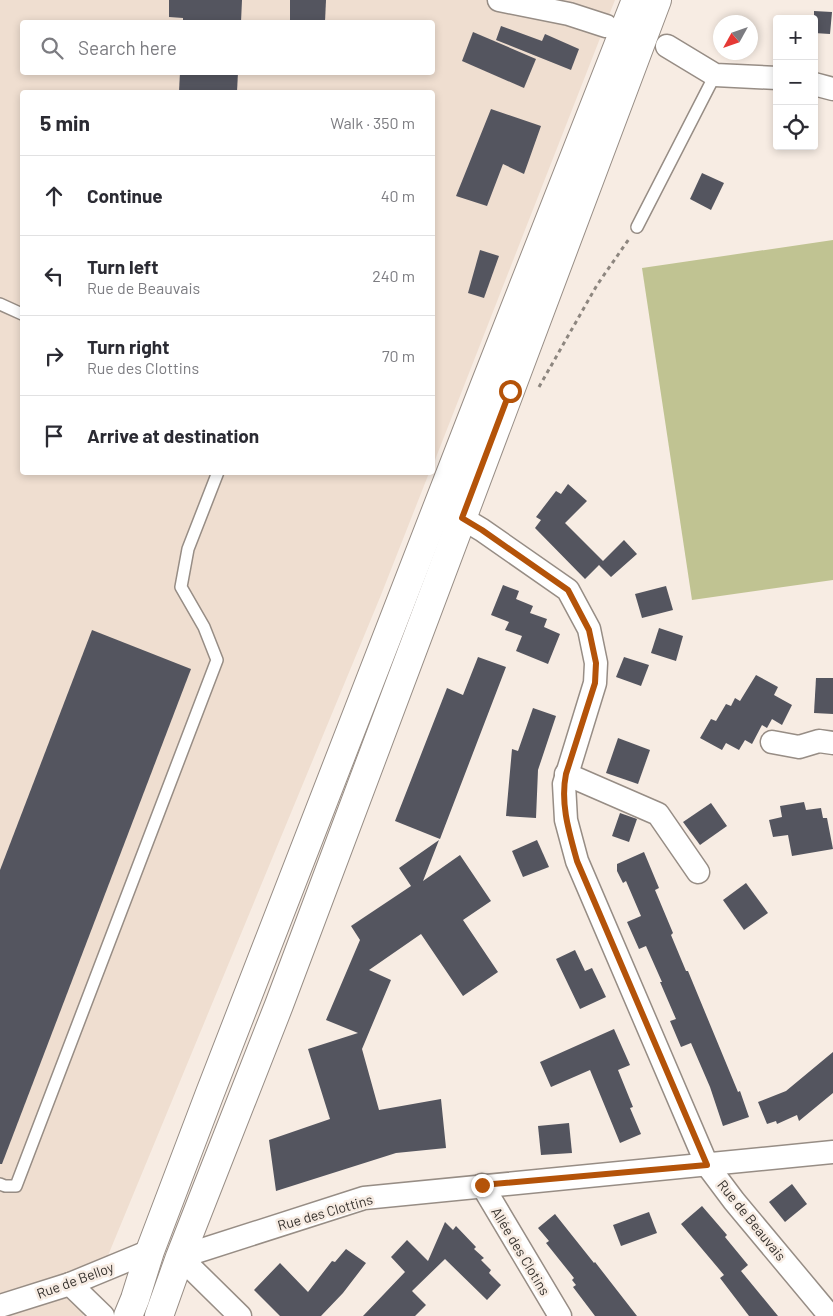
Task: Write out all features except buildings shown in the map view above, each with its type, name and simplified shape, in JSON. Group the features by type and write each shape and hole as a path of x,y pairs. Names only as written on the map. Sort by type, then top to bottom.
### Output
{"street":[{"path":"499,0 569,14 606,26"},
{"path":"128,1316 139,1264 636,0"},
{"path":"159,1316 180,1257 279,1005 657,0"},
{"path":"667,46 715,75 773,78"},
{"path":"818,85 833,89"},
{"name":"Rue de Beauvais","path":"462,518 568,590 589,630 596,663 595,683 564,784 566,820 577,861 707,1165 734,1201 830,1316"},
{"path":"772,742 799,747 819,741 833,743"},
{"path":"566,774 658,814 698,872"},
{"name":"Rue des Clottins","path":"180,1257 364,1198 833,1152"},
{"name":"Allée des Clotins","path":"482,1185 560,1316"},
{"path":"180,1257 240,1316"},
{"path":"139,1264 144,1316"},
{"name":"Rue de Belloy","path":"0,1306 139,1264"},
{"path":"70,1284 103,1316"}],"lane":[{"path":"637,227 715,75"},
{"path":"0,304 20,313"},
{"path":"0,1184 16,1186 217,660 204,628 181,587 188,549 217,475"},
{"path":"139,1264 180,1257"}],"path":[{"path":"536,393 597,285 637,227"}],"shaded area":[{"path":"0,0 615,0 435,460 435,90 20,90 20,475 428,475 381,595 83,1316 0,1316"}],"green space":[{"path":"833,240 833,580 692,600 642,268"}],"route":[{"path":"482,1185 707,1165 577,861 566,820 564,784 566,774 595,683 596,663 589,630 568,590 462,518 510,391"}]}
